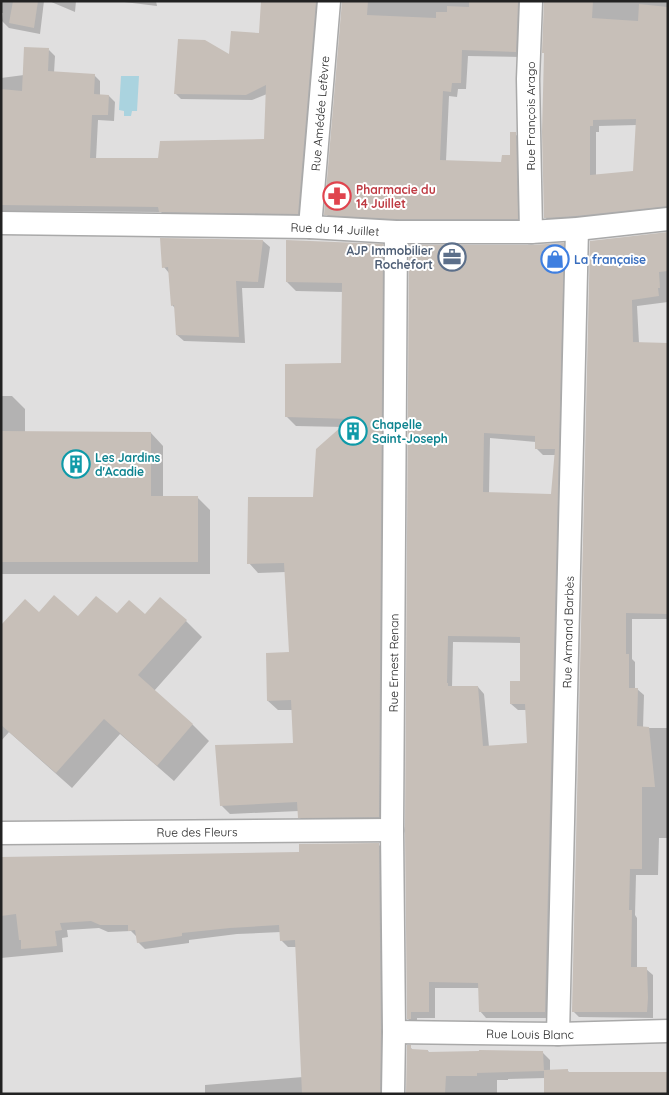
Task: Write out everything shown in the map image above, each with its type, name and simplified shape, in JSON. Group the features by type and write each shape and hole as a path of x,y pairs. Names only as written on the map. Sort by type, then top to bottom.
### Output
{"street":[{"name":"Rue Amédée Lefèvre","path":"310,227 329,1"},
{"name":"Rue François Arago","path":"531,1 528,79 531,232"},
{"name":"Rue du 14 Juillet","path":"1,223 310,227 396,232 531,232 668,219"},
{"name":"Rue Armand Barbès","path":"558,1034 577,229"},
{"name":"Rue Ernest Renan","path":"393,1094 392,830 396,232"},
{"name":"Rue des Fleurs","path":"1,833 392,830"},
{"name":"Rue Louis Blanc","path":"394,1032 558,1034 668,1031"}],"shaded area":[{"path":"1,1 668,1 668,1094 1,1094"}],"water":[{"path":"121,76 139,76 137,111 132,111 131,116 124,116 124,111 119,110"}],"building":[{"path":"13,1 38,1 34,28 9,23"},
{"path":"261,1 316,1 298,214 159,212 158,207 1,205 1,89 22,91 24,47 49,48 48,71 95,74 94,94 109,95 108,115 92,115 90,158 158,158 160,141 264,139 266,85 246,95 174,94 178,39 205,40 229,54 231,31 259,33"},
{"path":"342,1 368,1 367,15 436,18 436,12 447,12 447,6 469,7 469,1 518,1 516,52 462,50 461,83 452,83 451,92 443,91 440,160 501,162 502,155 510,155 510,132 516,132 518,219 396,219 324,215"},
{"path":"544,1 593,1 592,18 638,21 639,4 668,7 668,206 544,218 542,132 544,53 542,53","holes":["636,119 633,171 590,175 590,126 593,126 593,120"]},
{"path":"668,232 668,271 659,272 659,296 632,300 633,342 668,343 668,614 626,613 626,654 629,654 629,688 638,688 637,726 649,727 655,787 642,787 642,869 630,869 629,910 632,910 631,967 647,967 647,1012 572,1012 590,241"},
{"path":"160,238 263,240 258,282 236,281 239,337 176,335 174,305 171,306 168,267 162,268"},
{"path":"286,240 383,244 379,817 298,818 297,802 220,806 215,745 293,743 291,700 267,701 266,653 289,652 284,563 247,564 248,497 313,497 316,449 350,419 285,417 285,364 341,363 342,283 286,282"},
{"path":"564,243 545,1012 479,1012 478,983 429,982 429,1012 411,1012 411,1019 407,1019 405,830 409,245 531,245","holes":["484,433 535,436 535,449 555,449 551,494 483,492","448,636 520,637 520,681 510,681 510,704 525,704 527,743 483,746 478,686 448,686 447,683"]},
{"name":"Les Jardins d'Acadie","path":"1,431 151,432 151,496 198,496 198,562 1,562"},
{"path":"54,595 78,616 96,596 117,613 129,600 145,614 160,597 187,620 138,675 193,724 157,766 104,719 56,773 1,725 1,625 25,599 39,612"},
{"path":"379,843 380,1094 302,1094 295,940 280,941 279,925 182,933 182,936 137,943 135,930 128,931 128,925 100,925 91,921 60,923 62,930 55,931 57,946 21,949 16,914 1,916 1,857 299,852 299,844"},
{"path":"407,1045 411,1045 411,1049 428,1050 428,1052 479,1050 543,1051 544,1071 477,1073 477,1076 446,1076 445,1094 406,1094"},
{"path":"568,1069 568,1072 668,1072 668,1094 544,1094 544,1070"}],"place":[{"name":"Pharmacie du 14 Juillet","path":"337,196"},
{"name":"AJP Immobilier Rochefort","path":"452,257"},
{"name":"La française","path":"555,259"},
{"name":"Chapelle Saint-Joseph","path":"353,431"},
{"name":"Les Jardins d'Acadie","path":"76,464"}]}
